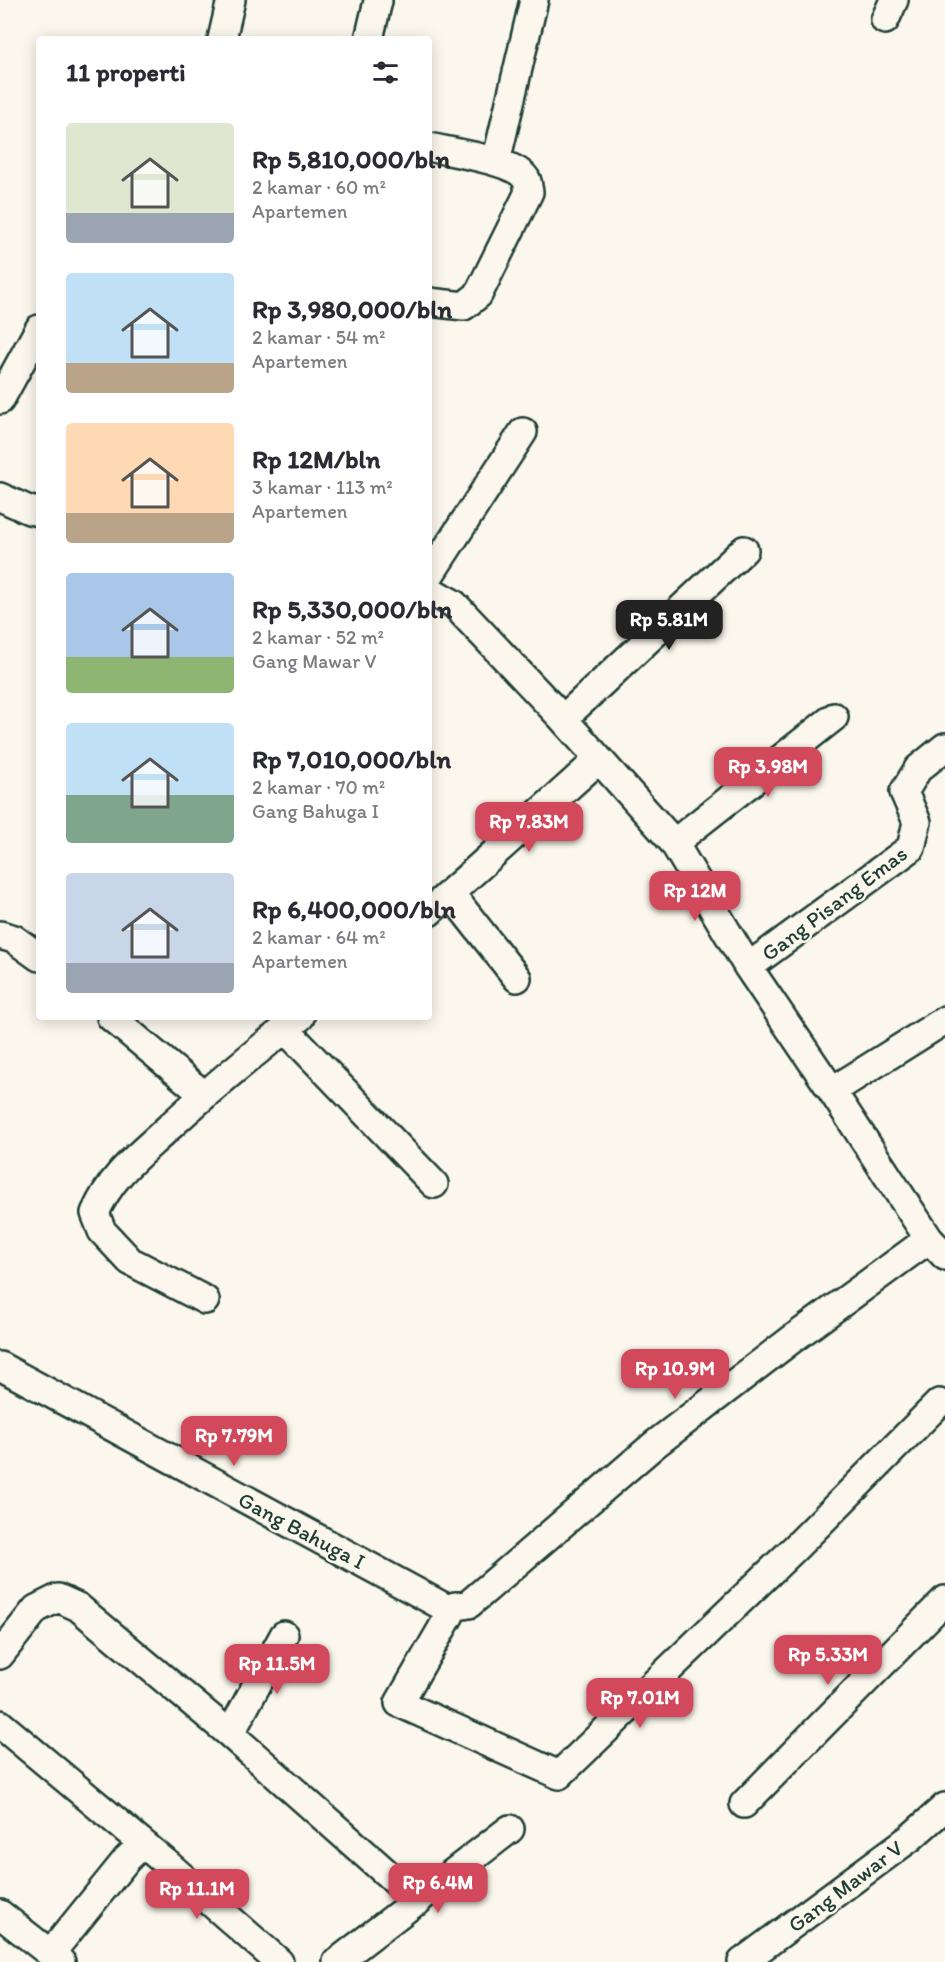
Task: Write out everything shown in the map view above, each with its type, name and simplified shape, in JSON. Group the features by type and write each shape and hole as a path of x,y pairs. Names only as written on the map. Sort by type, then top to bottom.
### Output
{"street":[{"path":"223,36 231,0"},
{"path":"496,162 534,0"},
{"path":"370,36 378,1"},
{"path":"432,148 514,168 525,178 529,192 478,295 464,306 432,302"},
{"path":"0,400 36,334"},
{"path":"432,571 524,432"},
{"path":"0,497 36,511"},
{"path":"564,719 744,550"},
{"path":"432,592 453,604 564,719 674,843 748,968 937,1248 791,1340 654,1445 469,1604 451,1607 399,1703 559,1775 794,1549 939,1403"},
{"path":"674,843 834,717"},
{"name":"Gang Pisang Emas","path":"748,968 911,848 918,822 904,792 918,770 945,747"},
{"path":"432,909 598,760"},
{"path":"450,893 517,978"},
{"path":"0,935 14,939 36,955"},
{"path":"115,1020 204,1095"},
{"path":"832,1091 945,1020"},
{"path":"205,1300 130,1261 102,1231 95,1213 115,1177 204,1095 293,1023 434,1184"},
{"name":"Gang Bahuga I","path":"0,1366 451,1607"},
{"path":"0,1655 36,1609 58,1598 78,1607 230,1734 418,1901"},
{"path":"744,1804 945,1600"},
{"path":"230,1734 284,1635"},
{"path":"0,1724 279,1962"},
{"name":"Gang Mawar V","path":"742,1962 910,1838 945,1807"},
{"path":"337,1962 510,1829"},
{"path":"0,1914 56,1958 127,1859 142,1844"}]}
